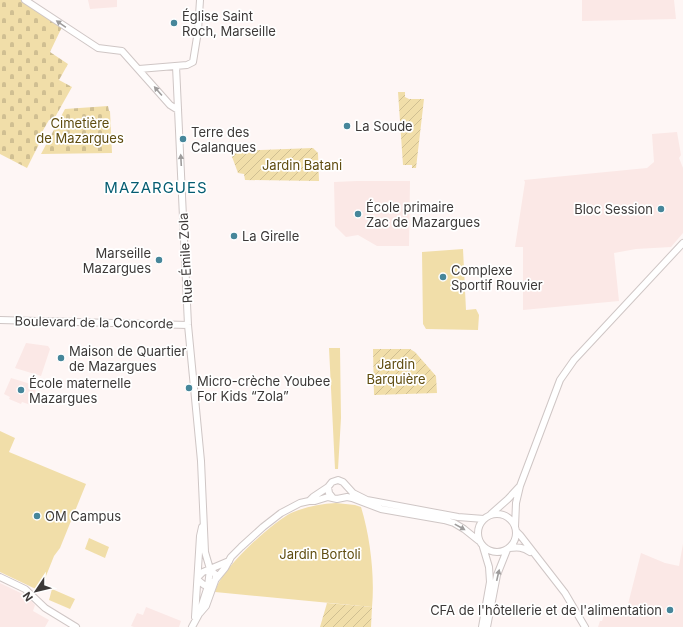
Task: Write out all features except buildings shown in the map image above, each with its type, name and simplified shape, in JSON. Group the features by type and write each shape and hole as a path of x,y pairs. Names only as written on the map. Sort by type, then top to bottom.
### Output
{"street":[{"path":"25,0 73,33 96,46 122,51 170,105 178,110"},
{"path":"139,69 188,65 193,62 198,31 200,0"},
{"name":"Rue Émile Zola","path":"176,66 188,325 196,402 204,521"},
{"path":"488,627 497,575 508,549 515,540 516,503 520,486 560,380 574,360 683,243"},
{"name":"Boulevard de la Concorde","path":"0,320 188,325"},
{"path":"309,501 328,487 332,482 338,480 344,482 347,487 367,500 468,519 501,514 512,521 515,529 564,593 585,627"},
{"path":"482,627 490,582 489,567 477,535 478,529 480,523 508,500 520,486"},
{"path":"328,487 330,495 334,499"},
{"path":"341,499 346,494 347,487"},
{"path":"198,578 210,569 222,565 228,561 273,518 294,506 328,497 334,499 347,497 381,509 444,520 464,528 488,550 500,552 520,547 526,548 536,556"},
{"path":"194,624 199,614 208,586 210,569 205,552 204,521"},
{"path":"194,624 200,536 204,521"},
{"path":"208,586 215,581 225,568 228,561"},
{"path":"199,614 206,606 215,581 216,575 210,569"},
{"path":"0,576 25,588 45,608 76,627"},
{"path":"198,578 204,585 208,586"}],"shaded area":[{"path":"88,0 117,0 117,7 90,9"},
{"path":"582,0 674,0 676,19 582,21"},
{"path":"677,132 681,155 679,158 683,168 683,233 671,247 636,249 614,253 619,301 523,310 523,247 515,247 525,182 524,180 647,168 654,162 652,134"},
{"name":"École primaire Zac de Mazargues","path":"410,181 409,246 377,246 358,235 346,237 335,226 334,182"},
{"path":"26,343 48,346 50,349 41,376 15,368"},
{"name":"École maternelle Mazargues","path":"11,378 37,386 31,405 22,402 21,404 9,399 10,397 4,394"},
{"path":"683,544 683,627 598,627 604,615 606,615 608,606 626,612 641,553 665,563 679,566"},
{"path":"0,583 27,596 35,605 33,611 49,620 45,627 0,627"},
{"path":"146,607 181,621 179,627 131,626 137,613 143,615"}],"green space":[{"name":"Cimetière de Mazargues","path":"0,0 21,0 61,25 62,27 50,52 68,64 59,80 72,87 54,119 49,120 38,139 39,144 27,168 0,154"},
{"path":"398,92 405,92 405,97 409,99 424,99 416,168 412,168 412,165 403,165"},
{"name":"Cimetière de Mazargues","path":"108,106 110,111 112,153 41,154 65,109"},
{"name":"Jardin Batani","path":"313,148 318,153 319,181 245,180 244,174 238,173 231,154 238,151"},
{"name":"Complexe Sportif Rouvier","path":"463,249 466,310 476,309 479,315 478,330 426,329 423,324 422,252"},
{"path":"329,348 340,348 341,418 338,469 335,469"},
{"name":"Jardin Barquière","path":"373,349 410,349 415,352 436,376 437,393 374,395"},
{"name":"OM Campus","path":"0,431 15,438 9,452 86,484 60,548 54,556 40,591 0,572"},
{"name":"Jardin Bortoli","path":"336,503 361,507 367,530 371,556 373,582 372,607 215,592 226,572 236,560 271,527 291,513 318,505"},
{"path":"89,538 109,547 105,558 85,549"},
{"path":"52,589 75,599 70,609 49,600"},
{"path":"327,603 372,607 371,627 320,627"}],"place":[{"name":"Église Saint Roch, Marseille","path":"174,23"},
{"name":"La Soude","path":"347,126"},
{"name":"Terre des Calanques","path":"183,139"},
{"name":"Bloc Session","path":"661,209"},
{"name":"École primaire Zac de Mazargues","path":"358,214"},
{"name":"La Girelle","path":"234,236"},
{"name":"Marseille Mazargues","path":"159,260"},
{"name":"Complexe Sportif Rouvier","path":"443,277"},
{"name":"Maison de Quartier de Mazargues","path":"61,358"},
{"name":"Micro-crèche Youbee For Kids “Zola”","path":"189,388"},
{"name":"École maternelle Mazargues","path":"21,390"},
{"name":"OM Campus","path":"37,516"},
{"name":"CFA de l'hôtellerie et de l'alimentation","path":"670,610"}],"district":[{"name":"MAZARGUES","path":"156,187"}]}
